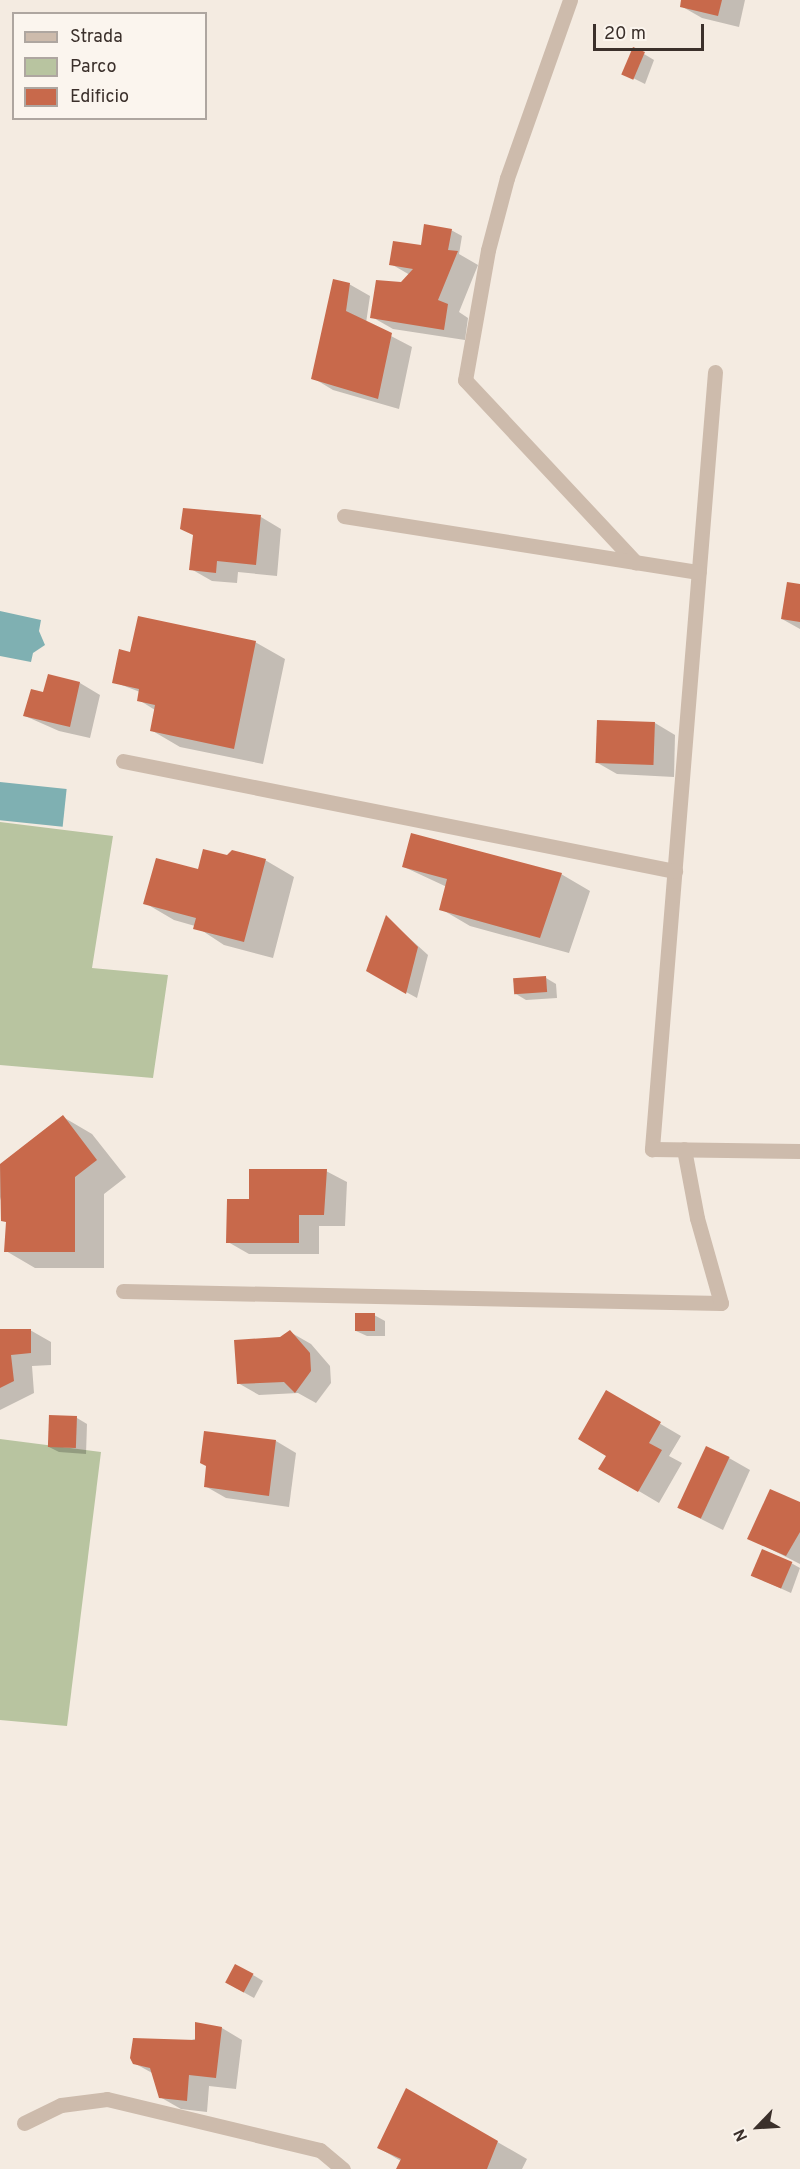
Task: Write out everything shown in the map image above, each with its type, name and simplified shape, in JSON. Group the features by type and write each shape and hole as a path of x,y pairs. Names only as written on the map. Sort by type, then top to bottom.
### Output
{"street":[{"path":"570,0 507,178 488,250 465,380 636,563"},
{"path":"715,372 652,1149 800,1150"},
{"path":"344,516 699,572"},
{"path":"123,762 675,871"},
{"path":"123,1291 721,1303 697,1218 684,1149"},
{"path":"24,2123 61,2106 107,2099 320,2150 344,2169"}],"green space":[{"path":"0,822 113,836 92,968 168,975 153,1078 0,1065"},
{"path":"0,1439 101,1452 67,1726 0,1720"}],"water":[{"path":"0,611 41,620 39,631 45,645 33,653 31,662 0,656"},
{"path":"0,782 67,789 63,827 0,820"}],"building":[{"path":"681,0 722,0 718,16 680,7"},
{"path":"633,47 645,52 633,80 621,75"},
{"path":"424,224 452,229 448,250 458,251 438,300 448,304 444,330 370,318 376,280 401,282 413,269 389,265 393,241 421,245"},
{"path":"333,279 350,283 346,311 392,333 378,399 311,379"},
{"path":"183,508 261,515 256,565 217,561 216,573 189,570 193,535 180,529"},
{"path":"787,582 800,584 800,622 781,619"},
{"path":"138,616 256,641 234,749 150,731 155,705 137,701 139,689 112,683 119,649 130,652"},
{"path":"48,674 80,682 70,727 23,716 31,689 43,692"},
{"path":"597,720 655,722 653,765 595,763"},
{"path":"411,833 562,873 540,938 439,910 447,879 402,867"},
{"path":"203,849 227,855 232,850 266,859 244,942 193,929 196,918 143,904 156,858 198,869"},
{"path":"386,915 418,947 406,994 366,971"},
{"path":"546,976 547,992 514,994 513,978"},
{"path":"63,1115 97,1160 75,1177 75,1252 4,1252 6,1222 1,1221 0,1164"},
{"path":"249,1169 327,1169 324,1215 299,1215 299,1243 226,1243 227,1199 249,1199"},
{"path":"355,1313 375,1313 375,1331 355,1331"},
{"path":"0,1329 31,1329 31,1353 11,1355 14,1381 0,1388"},
{"path":"290,1330 310,1353 311,1371 295,1393 284,1382 237,1384 234,1340 280,1337"},
{"path":"606,1390 661,1422 649,1443 662,1450 638,1492 598,1469 606,1456 578,1439"},
{"path":"49,1415 77,1416 76,1448 48,1447"},
{"path":"204,1431 276,1440 269,1496 204,1487 206,1466 200,1463"},
{"path":"706,1446 730,1457 701,1519 677,1508"},
{"path":"770,1489 800,1502 800,1532 786,1556 747,1539"},
{"path":"762,1549 792,1562 781,1589 751,1576"},
{"path":"235,1964 254,1974 244,1992 225,1983"},
{"path":"195,2022 222,2027 216,2078 189,2075 187,2101 159,2098 150,2068 133,2064 130,2058 133,2038 195,2040"},
{"path":"406,2088 498,2141 487,2169 396,2169 401,2159 377,2148"}]}
